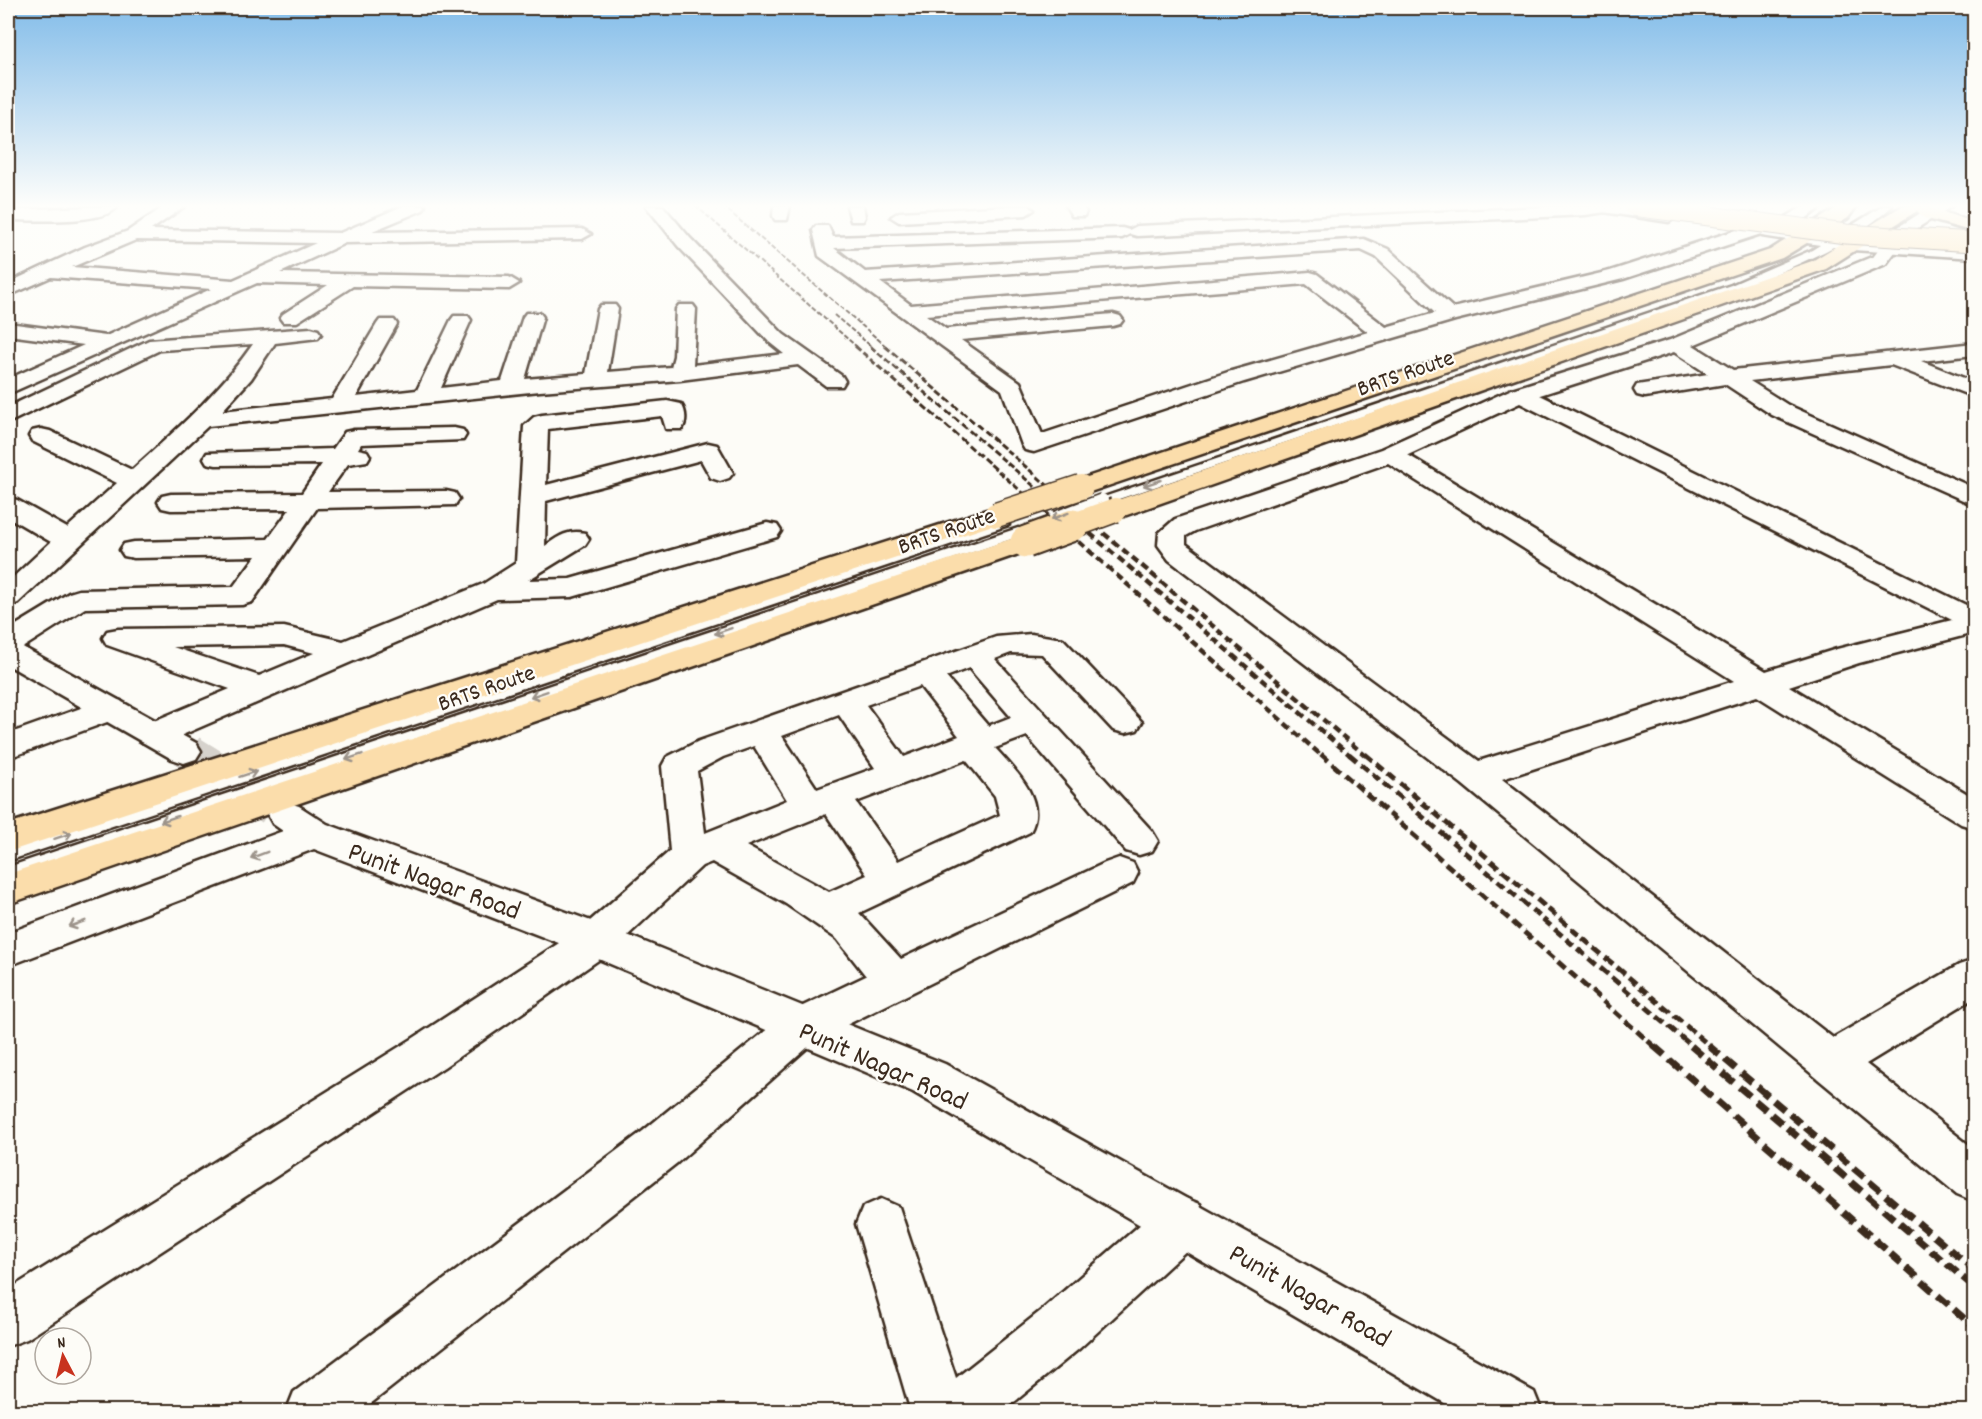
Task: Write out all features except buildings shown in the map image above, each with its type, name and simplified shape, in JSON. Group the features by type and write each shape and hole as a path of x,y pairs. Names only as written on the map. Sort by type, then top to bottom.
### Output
{"main road":[{"path":"8,838 1011,527 1725,272"},
{"path":"8,889 1011,527 1797,272"}],"street":[{"path":"8,290 45,272"},
{"path":"70,272 243,282 350,279 508,283"},
{"path":"8,387 265,272"},
{"path":"290,318 360,272"},
{"path":"713,272 776,338 834,381"},
{"path":"853,272 1012,387 1034,446 1236,377 1449,315 1625,272"},
{"path":"861,278 947,272"},
{"path":"1403,272 1449,315"},
{"path":"1850,272 1677,344 1520,394 1390,454 1185,525 1173,533 1172,545 1179,554 1474,775 1974,1178"},
{"path":"907,311 1310,278 1383,334"},
{"path":"596,380 608,309"},
{"path":"680,373 685,356 686,309"},
{"path":"512,386 532,317"},
{"path":"426,395 461,320"},
{"path":"942,336 1113,320"},
{"path":"150,323 220,322"},
{"path":"340,405 387,324"},
{"path":"8,328 107,342"},
{"path":"8,416 156,344 311,334"},
{"path":"8,597 201,420 243,374 268,337"},
{"path":"1677,344 1780,410 1974,497"},
{"path":"1645,390 1729,377 1974,349"},
{"path":"201,420 512,386 708,372 739,365 802,358"},
{"path":"1893,358 1974,390"},
{"path":"1520,394 1974,622"},
{"path":"530,570 535,430 542,422 667,408 673,409 674,424"},
{"path":"41,436 134,481"},
{"path":"8,643 79,599 242,596 354,438"},
{"path":"216,458 354,438 455,445"},
{"path":"532,497 708,450 720,473"},
{"path":"1390,454 1764,683 1974,815"},
{"path":"171,502 446,499"},
{"path":"8,506 69,541"},
{"path":"493,590 572,588 767,531"},
{"path":"154,734 493,590 530,570 574,539"},
{"path":"134,550 277,547"},
{"path":"1474,775 1848,656 1974,622"},
{"path":"260,688 111,636 284,636 345,651"},
{"path":"701,850 679,766 711,749 1007,644 1031,642 1052,646 1125,722"},
{"path":"8,652 184,751"},
{"path":"314,1412 660,1147 801,1027 895,982 1129,857 1033,721 975,656"},
{"path":"825,911 1017,823 1021,813 1017,800 927,674"},
{"path":"846,701 897,773"},
{"path":"8,747 109,709"},
{"path":"8,1320 428,1053 596,940 701,850 1033,721"},
{"path":"762,731 891,881"},
{"name":"Punit Nagar Road","path":"8,950 300,825 596,940 801,1027 929,1078 1514,1412"},
{"path":"701,850 800,893 851,928 895,982"},
{"path":"1830,1062 1974,977"},
{"path":"957,1412 1061,1329 1182,1221"},
{"path":"881,1224 939,1412"}],"lane":[{"name":"BRTS Route","path":"8,854 1011,527"},
{"name":"BRTS Route","path":"8,874 1011,527"}],"tunnel":[{"path":"184,751 191,756"},
{"path":"189,754 282,812"}],"railway":[{"path":"772,272 857,347"},
{"path":"800,272 887,347"},
{"path":"834,315 872,347"},
{"path":"855,346 1062,527"},
{"path":"870,346 1082,527"},
{"path":"885,346 1096,527"},
{"path":"1060,525 1322,756"},
{"path":"1080,525 1351,756"},
{"path":"1094,525 1366,756"},
{"path":"1321,754 1655,1047"},
{"path":"1349,754 1693,1047"},
{"path":"1365,754 1711,1047"},
{"path":"1654,1046 1974,1327"},
{"path":"1691,1046 1974,1287"},
{"path":"1709,1046 1974,1270"}]}
